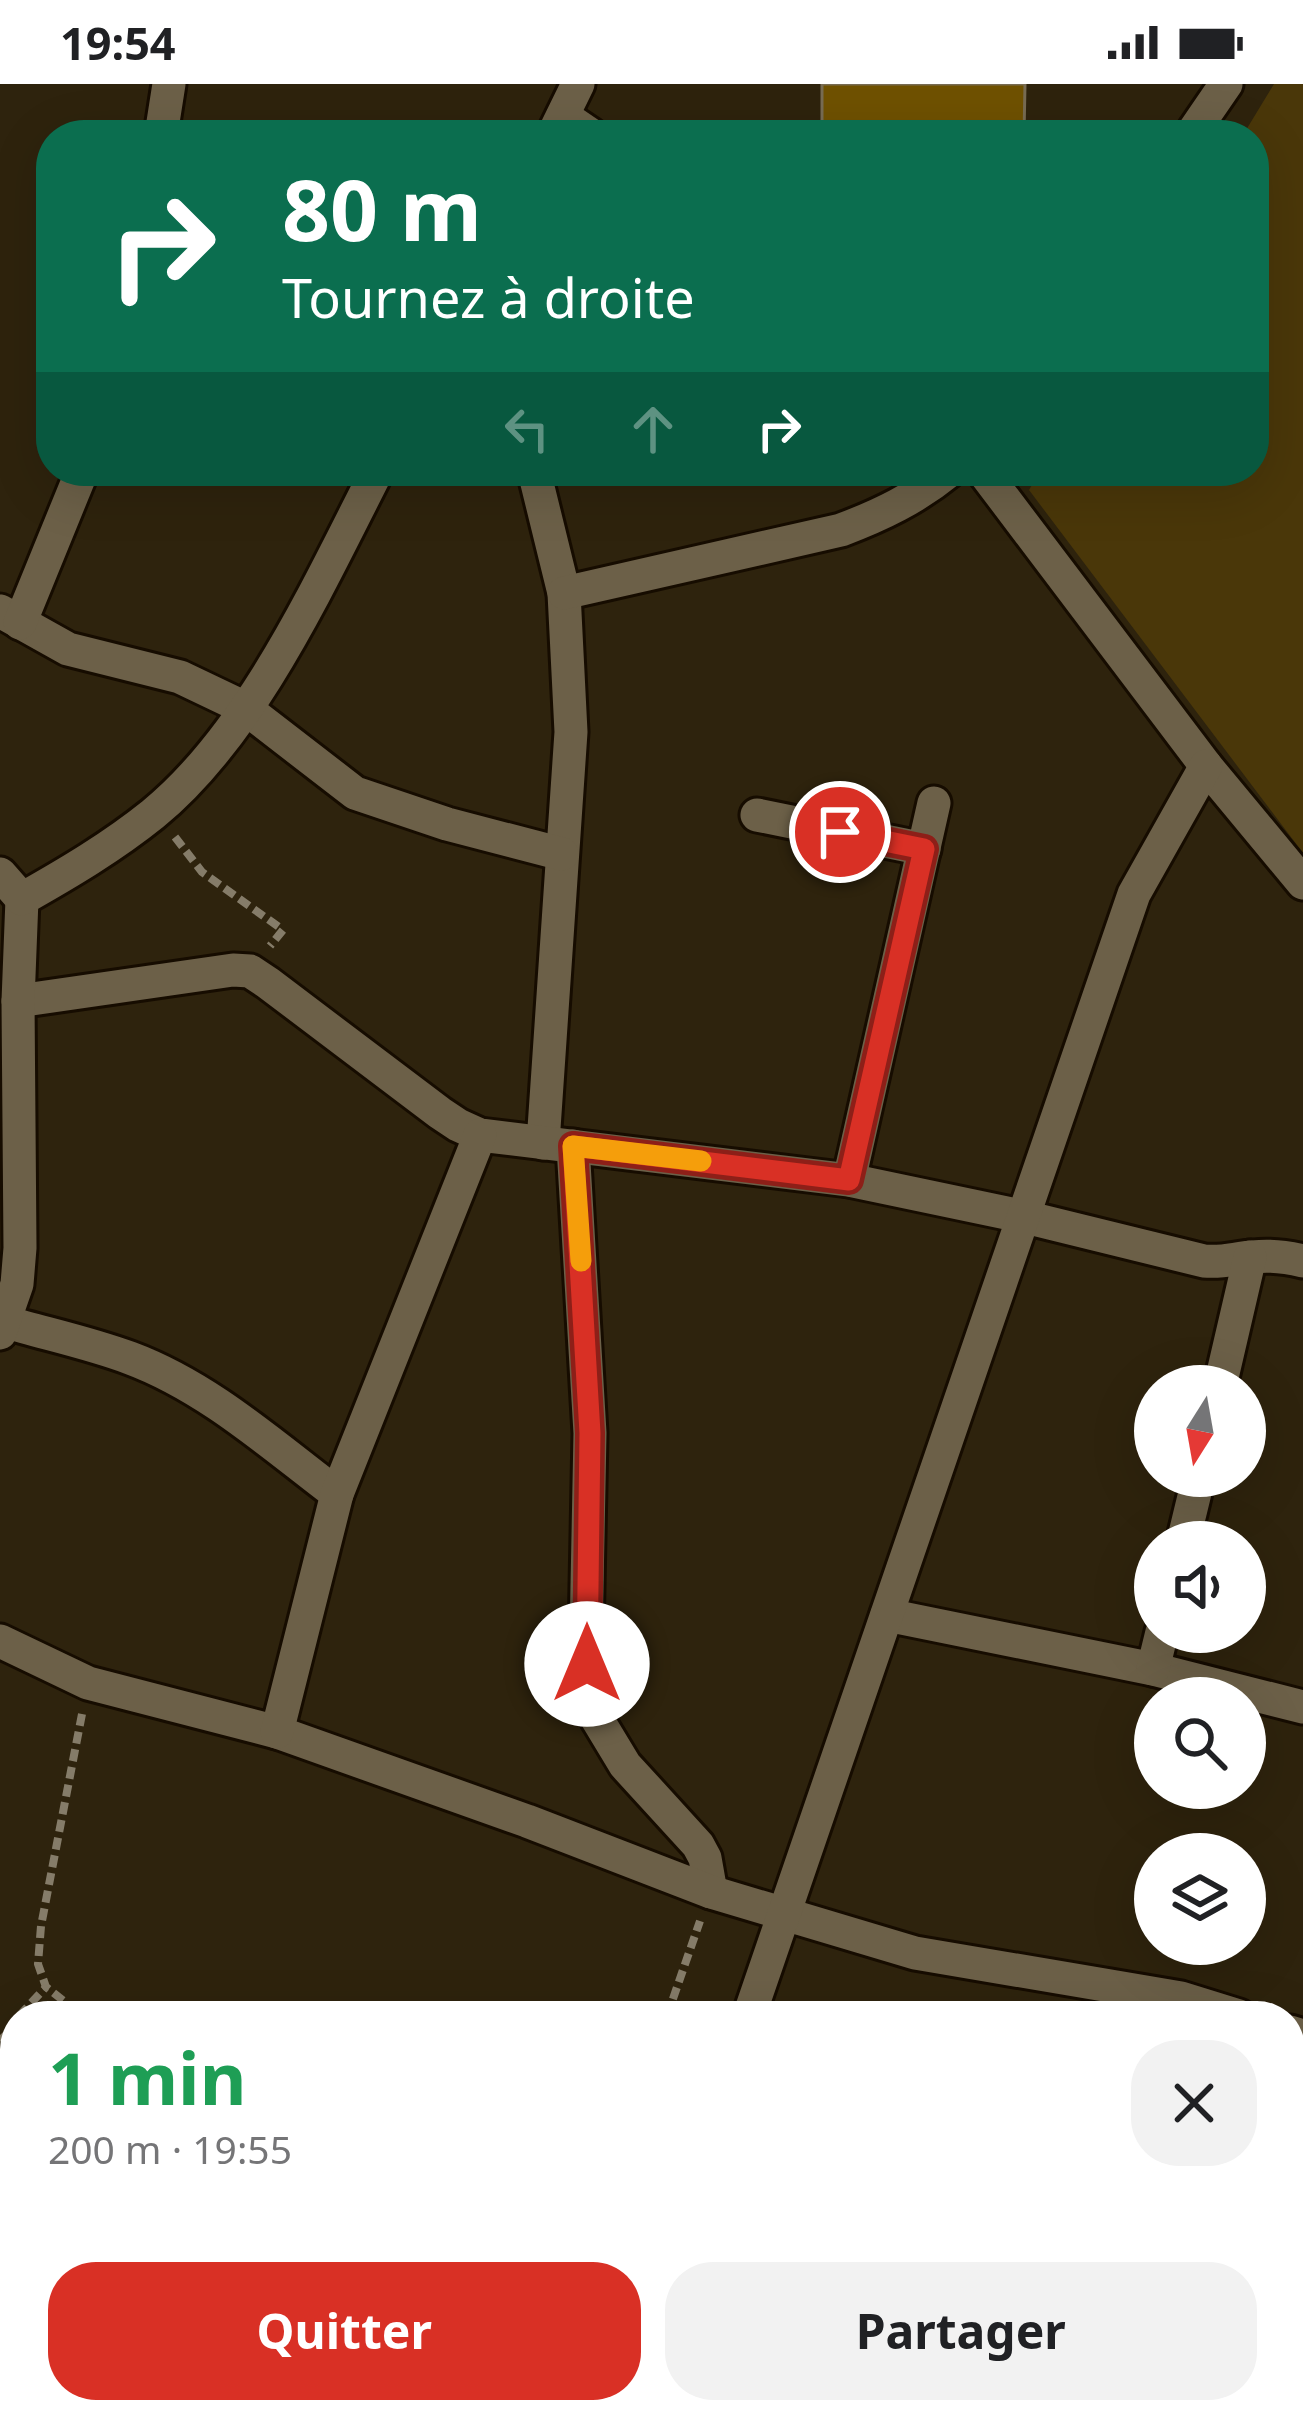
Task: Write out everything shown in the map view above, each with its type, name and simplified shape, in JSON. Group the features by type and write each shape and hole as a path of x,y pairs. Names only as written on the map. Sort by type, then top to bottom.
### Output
{"street":[{"path":"164,120 170,84"},
{"path":"1201,120 1226,84"},
{"path":"75,486 10,617 68,649 180,677 245,708 355,793 447,824 562,854"},
{"path":"337,1494 222,1407 173,1378 129,1358 3,1328 17,1284 20,1248 18,1001 11,886 89,861 156,812 208,759 296,629 369,486"},
{"path":"538,486 564,593 571,733 562,854 558,1144 590,1433 588,1688 596,1718 625,1765 698,1845 711,1892"},
{"path":"564,593 841,530 882,515 932,486"},
{"path":"994,486 1206,766 1303,883"},
{"path":"753,2001 1134,894 1206,766"},
{"path":"849,1180 934,803"},
{"path":"757,815 924,849"},
{"path":"18,1001 250,971 440,1113 480,1135 849,1180 1204,1261 1273,1256 1303,1261"},
{"path":"277,1732 337,1494 480,1135"},
{"path":"1225,1365 1250,1257"},
{"path":"887,1615 1154,1669 1303,1706"},
{"path":"0,1641 88,1683 277,1732 711,1892 916,1954 1191,2001"},
{"path":"1154,1669 1157,1653"}],"path":[{"path":"156,812 202,872 284,930 250,971"},
{"path":"63,2001 46,1988 38,1964 41,1926 88,1683"},
{"path":"672,2001 711,1892"},
{"path":"33,2001 46,1988"}],"shaded area":[{"path":"1274,84 1303,84 1303,853 1029,490 1031,486 1269,486 1269,120 1252,120"}],"building":[{"path":"822,84 1025,84 1024,120 822,120"}],"slow traffic":[{"path":"581,1261 573,1146 701,1161"}],"route":[{"path":"587,1664 590,1433 573,1146 849,1180 924,849 840,832"}]}
